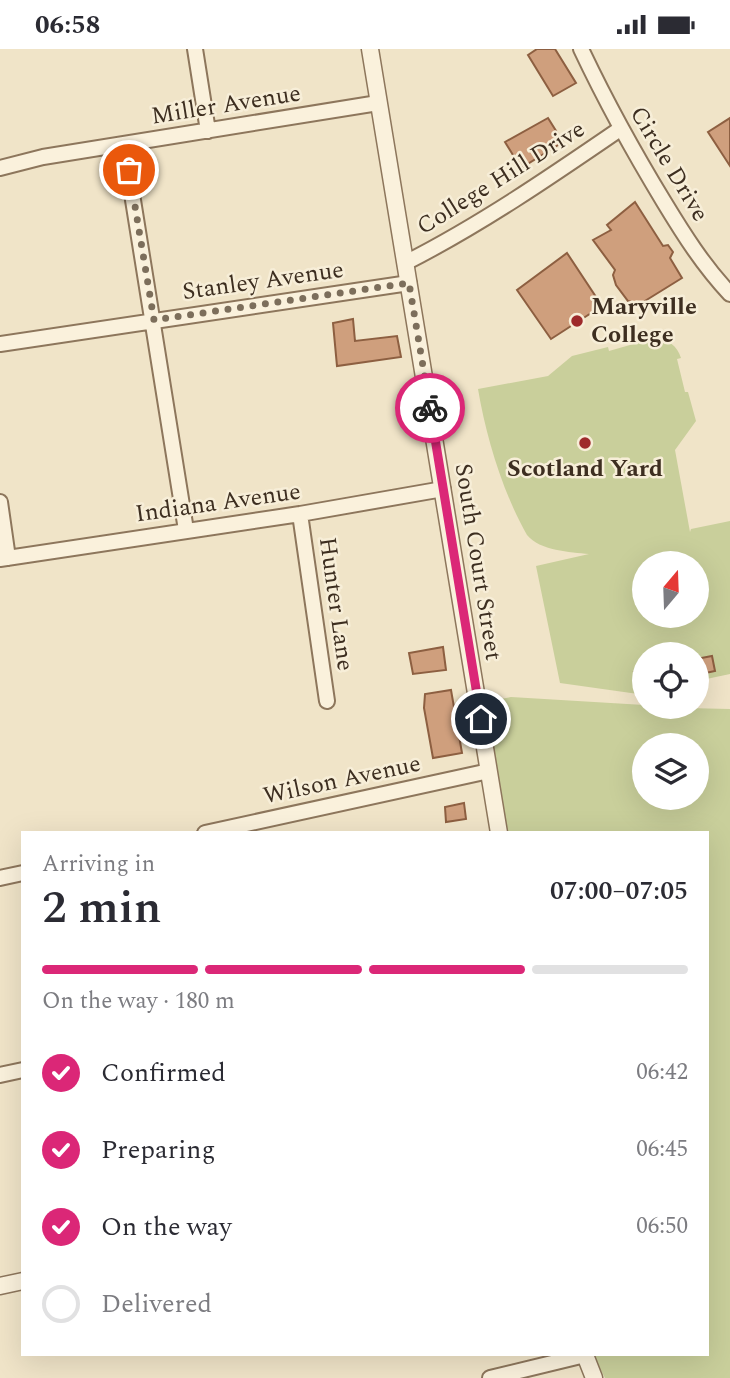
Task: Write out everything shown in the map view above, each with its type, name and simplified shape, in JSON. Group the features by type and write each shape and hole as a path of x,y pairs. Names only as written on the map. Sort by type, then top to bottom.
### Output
{"street":[{"path":"195,49 208,131"},
{"name":"South Court Street","path":"370,49 499,831"},
{"name":"Circle Drive","path":"581,49 620,129 700,260 730,294"},
{"name":"Miller Avenue","path":"0,168 43,157 378,103"},
{"name":"College Hill Drive","path":"405,263 434,249 531,189 620,129"},
{"path":"124,145 186,530"},
{"name":"Stanley Avenue","path":"0,344 409,283"},
{"name":"Indiana Avenue","path":"4,558 300,514 443,489"},
{"path":"0,502 4,558"},
{"name":"Hunter Lane","path":"300,514 327,701"},
{"name":"Wilson Avenue","path":"214,831 489,771"},
{"path":"0,878 21,873"},
{"path":"0,1075 21,1070"},
{"path":"0,1286 21,1281"},
{"path":"490,1378 581,1356"},
{"path":"585,1356 594,1378"}],"green space":[{"name":"Scotland Yard","path":"657,335 675,347 681,358 677,359 696,421 675,450 690,532 691,529 730,521 730,674 709,678 709,642 632,642 632,693 560,683 536,566 589,554 547,548 527,535 496,464 478,389 548,376 572,356 608,347 609,351 637,343 636,339"},
{"path":"511,697 632,704 632,719 709,719 709,709 730,709 730,1378 605,1378 594,1356 709,1356 709,831 507,831 485,702"}],"building":[{"path":"537,49 555,49 576,83 553,96 528,55"},
{"path":"548,118 563,142 521,168 505,142"},
{"path":"730,118 730,166 708,132"},
{"path":"635,202 663,246 668,245 673,252 670,258 682,278 640,304 628,301 616,285 613,275 615,270 593,240 611,230 607,225"},
{"path":"567,253 602,306 551,339 517,290"},
{"path":"353,319 355,341 397,336 401,357 337,366 333,323"},
{"path":"443,647 446,670 413,674 409,653"},
{"path":"712,656 715,671 709,672 709,657"},
{"path":"451,690 462,753 433,758 424,708 425,694"},
{"path":"464,803 466,819 446,822 445,807"}],"way so far":[{"path":"129,170 154,320 409,283 430,408"}],"place":[{"name":"Maryville College","path":"577,321"},
{"name":"Scotland Yard","path":"585,443"}],"route":[{"path":"430,408 481,719"}]}
